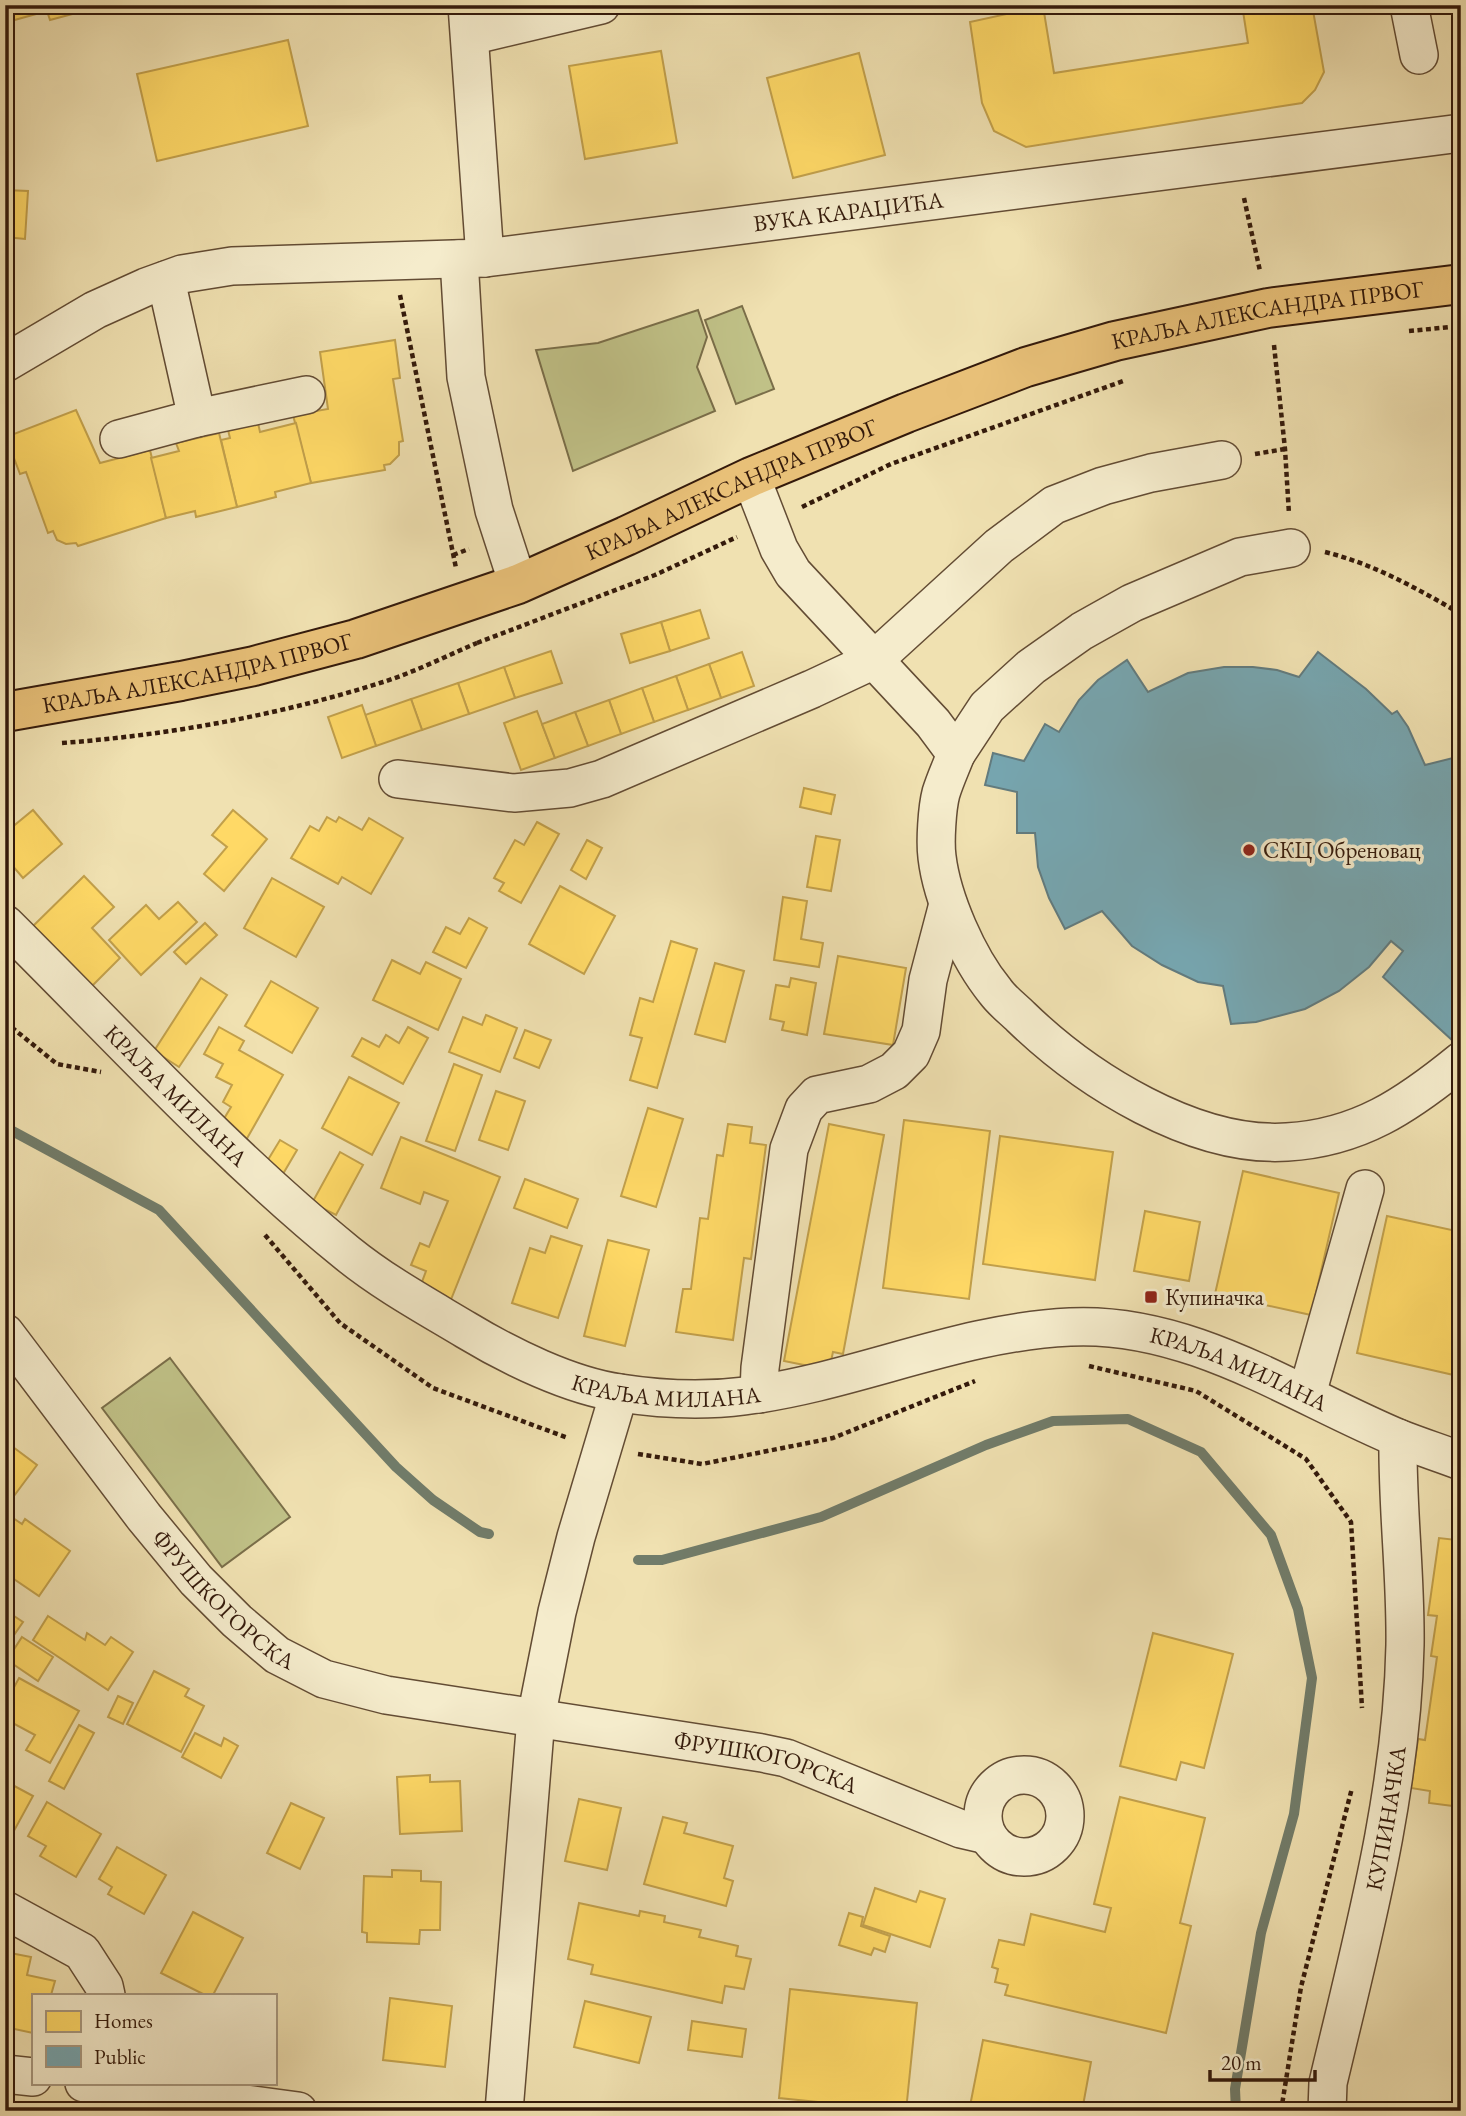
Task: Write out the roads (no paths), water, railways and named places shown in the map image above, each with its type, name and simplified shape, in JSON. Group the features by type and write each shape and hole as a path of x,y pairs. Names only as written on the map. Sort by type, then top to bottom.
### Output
{"main road":[{"name":"КРАЉА АЛЕКСАНДРА ПРВОГ","path":"5,712 254,666 356,639 518,584 751,477 906,413 1026,368 1115,341 1271,326 1460,284"}],"street":[{"path":"518,584 494,510 466,377 472,259 468,21 601,5"},
{"path":"1409,5 1419,55"},
{"name":"ВУКА КАРАЏИЋА","path":"5,363 95,310 166,280 210,269 472,259 1461,133"},
{"path":"166,280 197,418"},
{"path":"119,439 197,418 306,395"},
{"path":"398,779 514,793 570,788 602,779 874,660 999,547 1054,505 1103,486 1151,473 1222,460"},
{"path":"751,477 779,549 793,573 933,723 956,754"},
{"path":"1291,548 1240,557 1132,603 1082,631 1031,667 988,707 956,754 940,796 937,855 948,904 966,944 995,992 1040,1035 1088,1072 1120,1091 1159,1113 1206,1131 1261,1142 1335,1136 1382,1118 1418,1096 1461,1061"},
{"path":"759,1394 760,1368 789,1149 804,1109 817,1094 869,1084 894,1071 911,1054 921,1031 928,979 948,904"},
{"name":"КРАЉА МИЛАНА","path":"5,924 197,1118 350,1255 415,1300 520,1359 586,1385 619,1393 682,1398 741,1397 824,1381 965,1342 1019,1332 1072,1326 1122,1329 1171,1340 1261,1373 1398,1438 1461,1461"},
{"path":"1307,1394 1365,1189"},
{"name":"ФРУШКОГОРСКА","path":"5,1333 144,1517 196,1580 237,1621 277,1655 324,1679 386,1695 786,1758 961,1829 987,1835"},
{"path":"504,2111 536,1718 557,1612 619,1393"},
{"name":"КУПИНАЧКА","path":"1326,2111 1328,2082 1380,1859 1397,1758 1405,1645 1398,1438"},
{"path":"5,1910 82,1952 104,1986 106,1994"},
{"path":"5,2074 32,2077"},
{"path":"98,2090 298,2111"}],"waterway":[{"path":"5,1127 159,1210 396,1467 433,1500 480,1532 489,1534"},
{"path":"638,1560 662,1560 821,1517 986,1445 1053,1421 1128,1419 1201,1452 1271,1535 1298,1609 1312,1678 1294,1814 1261,1933 1235,2089 1236,2111"}],"place":[{"name":"СКЦ Обреновац","path":"1249,850"},
{"name":"Купиначка","path":"1151,1297"}]}
